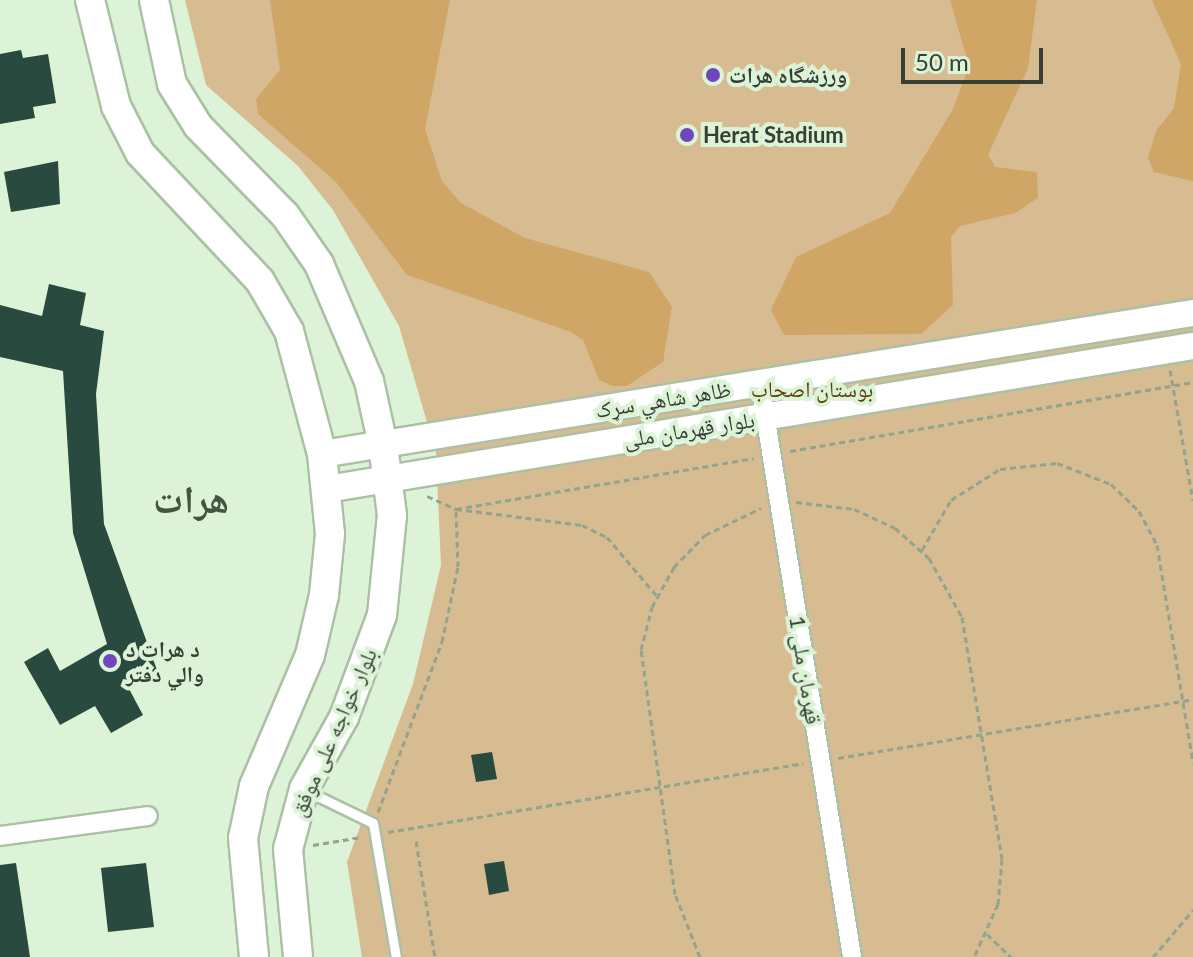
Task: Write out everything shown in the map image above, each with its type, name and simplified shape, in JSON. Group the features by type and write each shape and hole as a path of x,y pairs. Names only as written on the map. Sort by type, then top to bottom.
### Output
{"highway":[{"path":"90,0 116,106 140,153 260,281 289,331 322,454 327,489 328,549 314,640 269,742 243,838 254,957"},
{"name":"بلوار خواجه علی موفق","path":"154,0 172,84 198,126 285,215 319,264 369,381 383,445 392,515 382,615 344,717 304,789 288,849 298,957"}],"main road":[{"name":"ظاهر شاهي سړک","path":"322,454 1193,313"},
{"name":"بلوار قهرمان ملی","path":"327,489 1193,346"}],"street":[{"name":"قهرمان ملی 1","path":"760,383 852,957"},
{"path":"0,836 148,816"}],"lane":[{"path":"304,789 375,828 396,957"}],"path":[{"path":"1167,351 1193,500"},
{"path":"456,509 1193,382"},
{"path":"922,550 951,500 982,477 1038,462 1094,474 1139,511 1157,545 1193,763"},
{"path":"387,479 456,509 582,525 607,537 657,596"},
{"path":"375,828 442,642 458,567 456,509"},
{"path":"288,849 375,828 1193,699"},
{"path":"416,841 435,957"},
{"path":"675,894 700,957"},
{"path":"1153,957 1193,910"},
{"path":"987,934 1011,957"}],"green space":[{"name":"بوستان اصحاب","path":"185,0 1193,0 1193,957 362,957 347,862 413,684 441,565 436,453 399,326 333,210 298,166 206,85"}],"shaded area":[{"path":"270,0 450,0 425,129 442,181 461,203 525,238 649,272 672,307 663,362 627,386 613,386 599,380 583,340 571,332 407,275 336,182 258,114 256,99 280,70"},
{"path":"950,0 1037,0 1028,68 988,155 995,167 1037,172 1038,198 1015,213 960,226 951,237 953,305 921,334 784,335 771,310 796,257 890,213 953,109 969,66"},
{"path":"1152,0 1193,0 1193,181 1154,172 1148,158 1156,131 1174,108 1181,64"}],"building":[{"path":"21,50 23,58 48,54 56,103 33,107 35,118 0,124 0,54"},
{"path":"58,161 60,204 11,212 4,172"},
{"path":"49,284 86,293 80,325 104,331 96,394 104,524 157,670 128,687 143,715 111,733 95,706 60,725 24,662 48,648 60,671 107,644 73,533 63,371 0,357 0,305 42,316"},
{"path":"492,752 497,779 476,782 471,755"},
{"path":"504,861 509,891 489,895 484,864"},
{"path":"16,863 30,957 0,957 0,865"},
{"path":"146,863 154,927 108,932 101,868"}],"place":[{"name":"ورزشگاه هرات","path":"713,75"},
{"name":"Herat Stadium","path":"687,135"},
{"name":"د هرات د والي دفتر","path":"110,661"}],"district":[{"name":"هرات","path":"191,499"}]}
